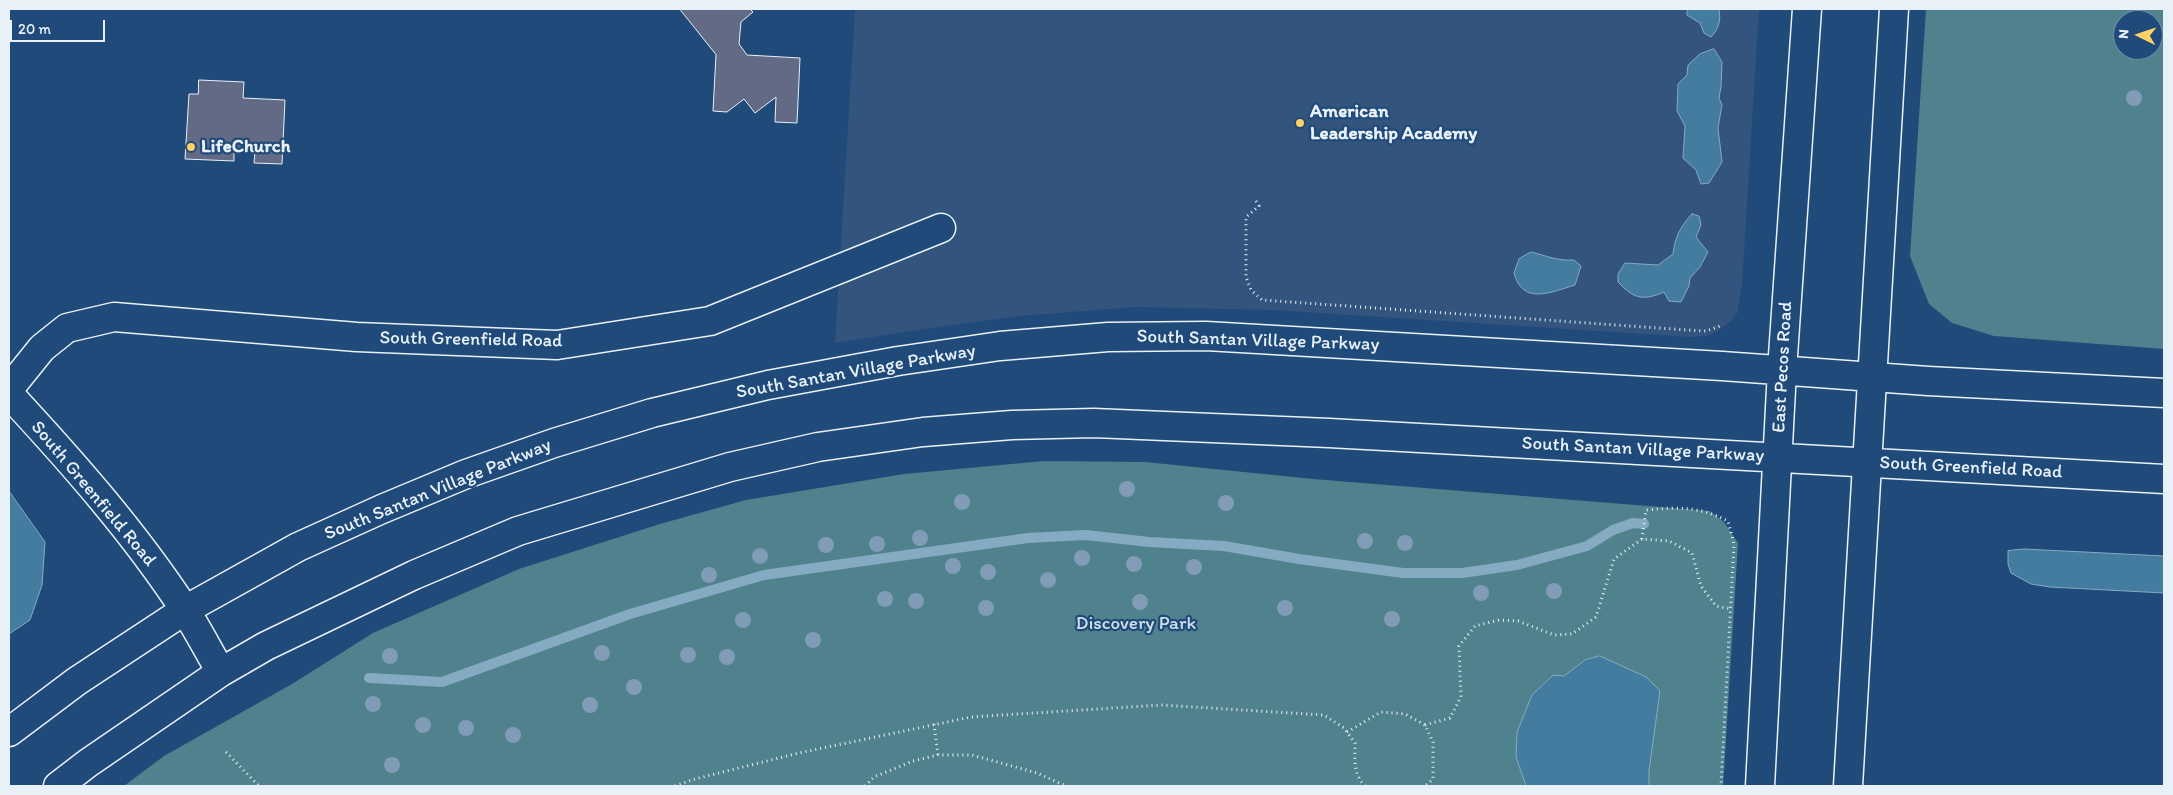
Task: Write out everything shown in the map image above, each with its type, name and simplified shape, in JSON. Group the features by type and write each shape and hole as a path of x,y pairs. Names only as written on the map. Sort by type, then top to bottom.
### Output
{"main road":[{"name":"East Pecos Road","path":"1760,786 1782,370 1807,9"},
{"path":"1848,786 1894,9"},
{"name":"South Greenfield Road","path":"9,389 42,348 67,328 114,317 357,337 557,345 710,322 941,228"},
{"name":"South Santan Village Parkway","path":"9,732 78,681 185,610 298,547 466,474 554,443 652,413 749,390 898,361 1000,346 1108,337 1206,336 1782,370"},
{"path":"1782,370 2164,393"},
{"name":"South Greenfield Road","path":"9,394 57,446 93,489 158,572 185,610 222,672"},
{"name":"South Santan Village Parkway","path":"58,786 222,672 266,646 342,608 518,531 730,467 818,447 923,432 1012,425 1094,423 1778,457"},
{"name":"South Greenfield Road","path":"1778,457 2164,479"}],"path":[{"path":"1256,200 1259,206 1246,218 1246,278 1251,290 1262,300 1686,330 1706,331 1720,326"},
{"path":"1642,539 1646,510 1683,507 1715,515 1728,522 1734,544 1732,610 1721,786"},
{"path":"1425,725 1450,718 1461,697 1459,646 1475,626 1499,620 1518,620 1554,635 1572,634 1596,617 1614,559 1642,539 1669,541 1692,553 1701,586 1716,606 1732,610"},
{"path":"675,786 695,779 799,753 971,717 1160,705 1324,714 1347,732 1355,743 1354,761 1357,778 1365,786"},
{"path":"1347,732 1380,712 1405,714 1425,725 1433,742 1433,779 1425,786"},
{"path":"934,724 938,755"},
{"path":"226,752 258,786"},
{"path":"865,786 874,777 913,761 938,755 972,755 1037,773 1066,786"}],"shaded area":[{"name":"American Leadership Academy","path":"855,9 1759,9 1742,285 1737,314 1730,322 1716,332 1707,336 1690,337 1273,310 1136,307 1019,316 835,343"},
{"path":"1688,9 1719,9 1719,24 1711,37 1704,33 1700,23 1687,15"},
{"path":"1714,49 1722,62 1719,98 1722,105 1718,128 1722,162 1709,183 1701,184 1696,170 1683,158 1685,126 1677,111 1678,84 1687,75 1688,65 1700,54"},
{"path":"1692,214 1699,216 1701,225 1696,237 1708,252 1700,267 1690,278 1689,286 1681,302 1669,301 1664,292 1650,297 1639,297 1629,292 1618,282 1618,274 1625,263 1658,265 1673,254 1679,232"},
{"path":"1531,252 1557,259 1574,260 1581,266 1575,285 1539,294 1524,290 1518,283 1514,273 1519,259"},
{"path":"9,491 45,542 42,585 30,620 9,634"},
{"path":"2024,549 2164,556 2164,593 2050,587 2031,584 2011,573 2008,564 2008,551"},
{"path":"1600,656 1646,677 1660,691 1649,771 1649,786 1526,786 1516,757 1517,732 1532,695 1553,675 1564,676 1585,660"}],"green space":[{"path":"1926,9 2164,9 2164,349 1994,336 1952,323 1929,304 1910,256"},
{"name":"Discovery Park","path":"1044,461 1145,462 1313,479 1710,511 1724,522 1738,543 1723,786 124,786 164,756 292,684 373,633 519,569 660,524 746,500 904,474"}],"building":[{"path":"680,9 750,9 753,12 741,22 739,44 747,55 800,58 797,123 775,122 776,97 755,113 744,99 727,112 713,111 716,55"},
{"path":"199,80 244,82 243,98 285,100 282,164 254,163 255,151 234,150 234,161 185,159 189,94 198,94"}],"waterway":[{"path":"369,678 442,682 630,614 764,575 1028,538 1086,535 1149,542 1224,546 1299,559 1403,573 1462,573 1517,565 1587,546 1613,530 1633,523 1644,524"}],"place":[{"name":"American Leadership Academy","path":"1300,123"},
{"name":"LifeChurch","path":"191,147"}]}
